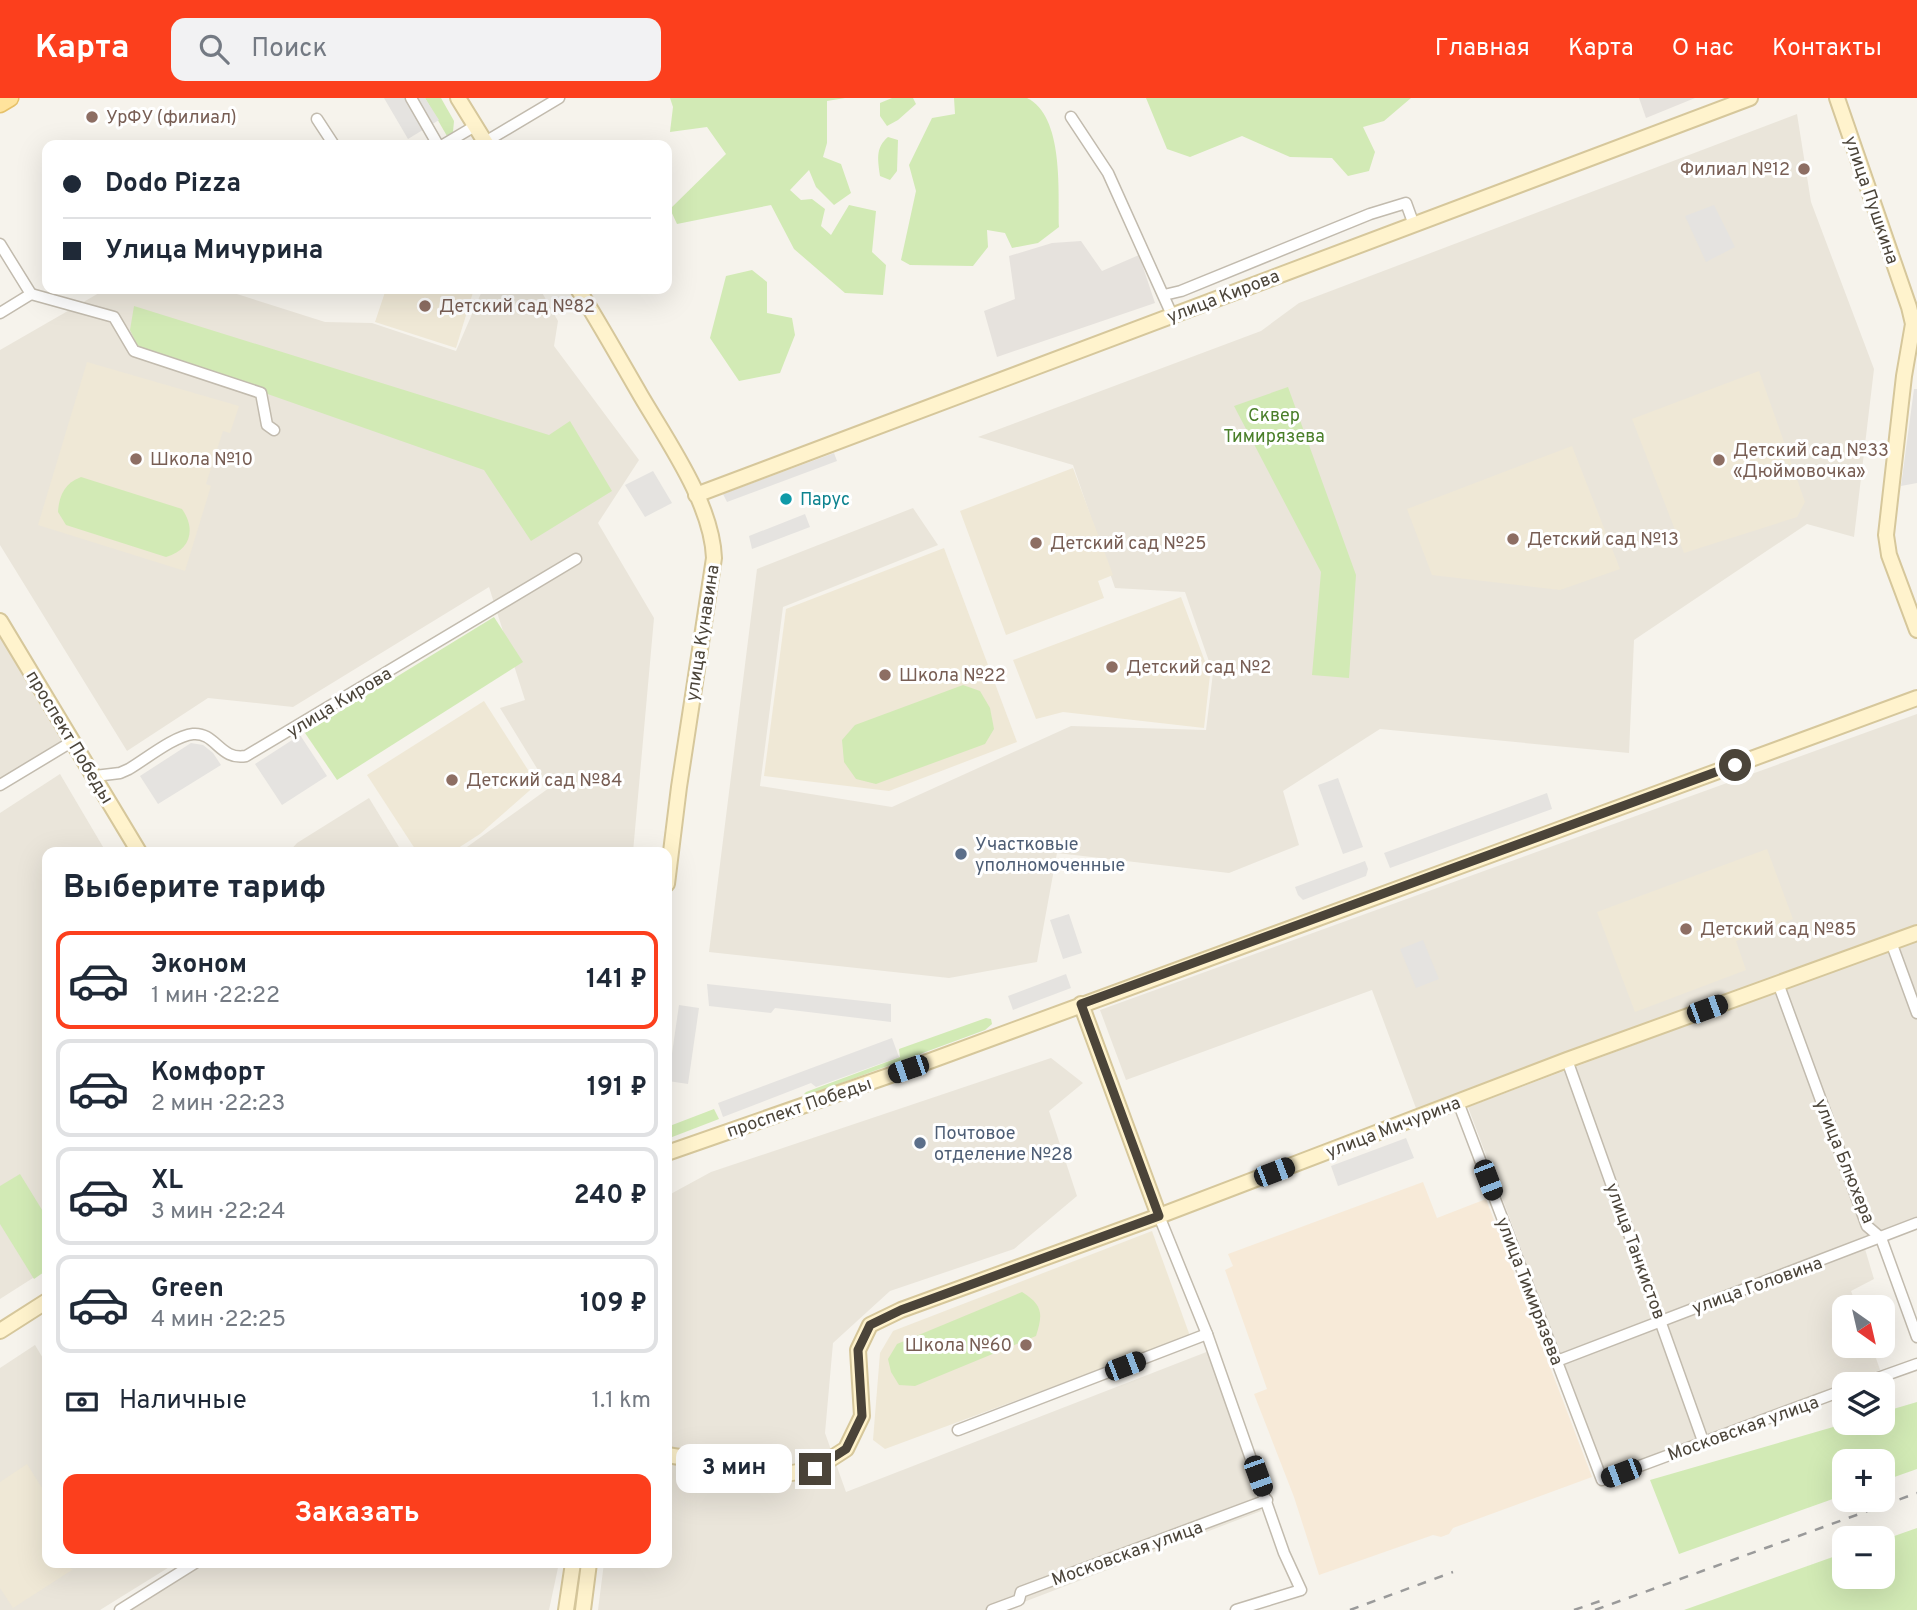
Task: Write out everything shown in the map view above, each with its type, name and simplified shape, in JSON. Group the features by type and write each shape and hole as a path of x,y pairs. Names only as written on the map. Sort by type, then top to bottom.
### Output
{"main road":[{"path":"0,104 10,98"}],"street":[{"path":"411,98 437,140"},
{"path":"458,98 484,140"},
{"path":"492,140 559,98"},
{"name":"улица Кирова","path":"696,495 1750,98"},
{"name":"улица Пушкина","path":"1837,98 1913,324 1904,376 1886,535 1889,555 1917,630"},
{"path":"1071,117 1108,173 1172,315"},
{"path":"317,119 331,140"},
{"path":"449,140 475,126"},
{"path":"1164,295 1181,291 1370,214 1406,203 1414,225"},
{"path":"0,244 31,293 114,317 134,351 261,393 267,425 274,430"},
{"path":"0,313 31,293"},
{"name":"улица Кунавина","path":"581,294 680,463 696,495 713,543 714,558 672,847"},
{"name":"улица Кирова","path":"94,776 120,773 183,737 195,734 209,738 227,754 236,758 246,756 576,559"},
{"name":"проспект Победы","path":"0,621 136,847"},
{"name":"проспект Победы","path":"672,1151 908,1069 1917,698"},
{"path":"0,785 73,741"},
{"name":"улица Мичурина","path":"672,1456 786,1474 815,1469 846,1449 862,1416 858,1350 870,1325 901,1310 1159,1216 1567,1060 1917,933"},
{"path":"1891,942 1917,1013"},
{"name":"улица Блюхера","path":"1778,983 1867,1226 1881,1238 1917,1337"},
{"path":"1081,1004 1159,1216 1207,1334 1284,1553 1301,1590 1236,1610"},
{"name":"улица Танкистов","path":"1567,1060 1703,1441"},
{"name":"улица Тимирязева","path":"1458,1102 1602,1480"},
{"name":"улица Головина","path":"1557,1361 1917,1223"},
{"path":"0,1331 42,1304"},
{"path":"958,1430 1207,1334"},
{"path":"1895,1372 1917,1364"},
{"name":"Московская улица","path":"1602,1480 1832,1394"},
{"name":"Московская улица","path":"992,1610 1019,1600 1021,1592 1267,1500"},
{"path":"120,1610 187,1568"},
{"path":"566,1610 572,1568"},
{"path":"583,1610 588,1568"}],"shaded area":[{"path":"384,98 425,98 439,120 408,139"},
{"path":"1639,98 1695,98 1646,118"},
{"path":"1797,114 1811,202 1874,369 1854,537 1807,524 1634,640 1629,753 1380,729 1283,791 1299,845 1229,873 1057,853 1037,962 949,978 709,952 757,569 913,508 938,545 783,607 760,786 892,807 1071,726 1206,730 1213,673 1185,592 1115,588 1073,465 978,437 1261,331 1299,303"},
{"path":"1714,205 1735,247 1706,262 1685,216"},
{"path":"1081,241 1102,271 1139,255 1155,303 997,357 984,311 1015,299 1009,256 1052,243"},
{"path":"97,294 237,294 325,322 372,323 456,351 481,294 543,294 558,321 554,346 639,460 598,523 654,618 633,847 467,847 549,788 500,708 525,700 489,587 293,707 208,698 127,751 0,545 0,350"},
{"name":"Детский сад №82","path":"384,294 472,294 456,348 375,322"},
{"name":"Школа №10","path":"87,362 239,406 230,433 223,431 206,484 211,486 185,571 38,525"},
{"name":"Детский сад №33 «Дюймовочка»","path":"1759,371 1805,502 1797,517 1684,553 1632,419"},
{"path":"1914,389 1917,389 1917,483 1901,486"},
{"name":"Детский сад №13","path":"1572,446 1620,569 1560,590 1432,575 1407,509"},
{"path":"834,453 837,461 727,502 723,494"},
{"name":"Детский сад №25","path":"1073,468 1113,575 1098,581 1104,598 1006,635 960,511"},
{"path":"653,471 672,503 645,517 625,485"},
{"path":"805,514 810,527 752,549 749,536"},
{"name":"Школа №22","path":"944,548 1017,742 889,791 764,776 786,609"},
{"name":"Детский сад №2","path":"1181,597 1210,675 1204,728 1063,712 1036,719 1013,660"},
{"path":"0,637 64,740 0,780"},
{"name":"Детский сад №84","path":"484,701 537,784 480,834 460,847 414,847 367,775"},
{"path":"1917,714 1917,927 1417,1111 1372,990 1126,1080 1100,1010"},
{"path":"300,735 327,776 282,805 255,764"},
{"path":"191,743 203,745 221,765 158,804 140,776"},
{"path":"60,774 103,847 42,847 42,1272 0,1299 0,813"},
{"path":"1338,778 1363,847 1343,854 1318,785"},
{"path":"1547,793 1552,809 1390,868 1384,853"},
{"path":"369,798 399,847 293,847"},
{"name":"Детский сад №85","path":"1767,849 1793,919 1736,941 1746,970 1635,1012 1597,912"},
{"path":"1365,861 1368,869 1366,876 1303,900 1298,895 1295,887"},
{"path":"1069,914 1082,953 1063,959 1050,920"},
{"path":"1917,939 1917,1218 1862,1239 1874,1279 1851,1291 1852,1295 1832,1295 1832,1358 1876,1358 1880,1370 1832,1372 1832,1388 1606,1475 1468,1107"},
{"path":"1423,940 1439,979 1416,988 1400,949"},
{"path":"1066,974 1071,988 1013,1010 1008,996"},
{"path":"707,984 891,1004 891,1022 775,1008 771,1013 709,1006"},
{"path":"679,1005 699,1008 688,1084 672,1082 672,1053"},
{"path":"892,1038 899,1057 816,1087 811,1083 723,1117 718,1103"},
{"path":"1051,1058 1083,1083 1049,1111 1077,1196 1014,1249 890,1291 833,1343 825,1433 846,1492 1209,1351 1261,1511 1003,1610 598,1610 603,1568 672,1568 672,1193 711,1172"},
{"path":"1406,1138 1414,1158 1338,1186 1331,1166"},
{"path":"1423,1182 1437,1218 1486,1199 1592,1477 1453,1528 1449,1534 1441,1537 1433,1535 1319,1575 1294,1497 1254,1394 1267,1389 1225,1270 1233,1266 1228,1254"},
{"name":"Школа №60","path":"1152,1231 1190,1336 885,1449 873,1440 880,1353 893,1331"},
{"path":"35,1345 42,1357 42,1568 168,1568 100,1610 0,1610 0,1368"},
{"path":"27,1464 42,1488 42,1568 72,1570 13,1608 0,1588 0,1482"},
{"path":"194,1568 558,1568 549,1610 128,1610"}],"green space":[{"path":"425,98 441,98 454,121 453,132 447,136"},
{"path":"670,98 845,98 827,101 827,143 823,157 841,164 851,193 834,205 816,187 809,170 790,190 801,200 812,199 825,209 821,226 831,235 849,205 876,211 872,252 886,265 883,295 845,293 794,249 771,205 677,224 672,207 726,154 707,127 670,132 673,107"},
{"path":"892,98 913,98 916,104 887,126 880,116 880,103"},
{"path":"954,98 1027,98 1039,107 1053,137 1058,175 1059,227 1038,243 1012,248 1005,233 987,230 988,247 973,266 910,265 901,260 916,191 909,165 932,118 955,114"},
{"path":"1146,98 1411,98 1384,121 1363,127 1375,152 1369,171 1348,176 1332,158 1290,157 1242,136 1190,157 1167,149"},
{"path":"888,137 898,140 897,171 890,180 880,176 878,160 881,145"},
{"path":"752,270 767,282 767,313 792,318 795,335 780,373 739,381 710,338 726,276"},
{"path":"134,306 549,435 570,421 612,491 531,541 484,470 139,349 130,330"},
{"name":"Сквер Тимирязева","path":"1288,387 1356,575 1349,678 1312,675 1321,572 1234,406"},
{"path":"81,477 182,509 190,531 186,544 166,557 66,525 58,512 60,500 67,486"},
{"path":"494,617 523,662 337,780 305,733"},
{"path":"963,685 980,691 990,708 994,729 985,744 876,784 856,779 844,762 842,740 855,725"},
{"path":"986,1018 991,1019 992,1024 985,1030 809,1095 804,1094 900,1057 899,1049"},
{"path":"714,1109 719,1119 672,1137 672,1125"},
{"path":"20,1174 42,1210 42,1273 34,1279 0,1224 0,1186"},
{"path":"1022,1292 1034,1301 1040,1311 1036,1336 915,1386 899,1385 891,1372 888,1359 897,1344"},
{"path":"1917,1402 1917,1469 1895,1477 1895,1449 1832,1449 1832,1499 1679,1554 1650,1480 1832,1427 1832,1435 1895,1435 1895,1408"},
{"path":"1917,1528 1917,1610 1684,1610 1832,1557 1832,1589 1895,1589 1895,1536"}],"railway":[{"path":"1595,1610 1917,1493"},
{"path":"1350,1610 1453,1572"},
{"path":"1574,1610 1603,1600"}],"place":[{"name":"УрФУ (филиал)","path":"92,117"},
{"name":"Филиал №12","path":"1804,169"},
{"name":"Детский сад №82","path":"425,306"},
{"name":"Школа №10","path":"136,459"},
{"name":"Детский сад №33 «Дюймовочка»","path":"1719,460"},
{"name":"Парус","path":"786,499"},
{"name":"Детский сад №13","path":"1513,539"},
{"name":"Детский сад №25","path":"1036,543"},
{"name":"Детский сад №2","path":"1112,667"},
{"name":"Школа №22","path":"885,675"},
{"name":"Детский сад №84","path":"452,780"},
{"name":"Участковые уполномоченные","path":"961,854"},
{"name":"Детский сад №85","path":"1686,929"},
{"name":"Почтовое отделение №28","path":"920,1143"},
{"name":"Школа №60","path":"1026,1345"}],"route":[{"path":"815,1469 846,1449 862,1416 858,1350 870,1325 901,1310 1159,1216 1081,1004 1735,765"}]}
